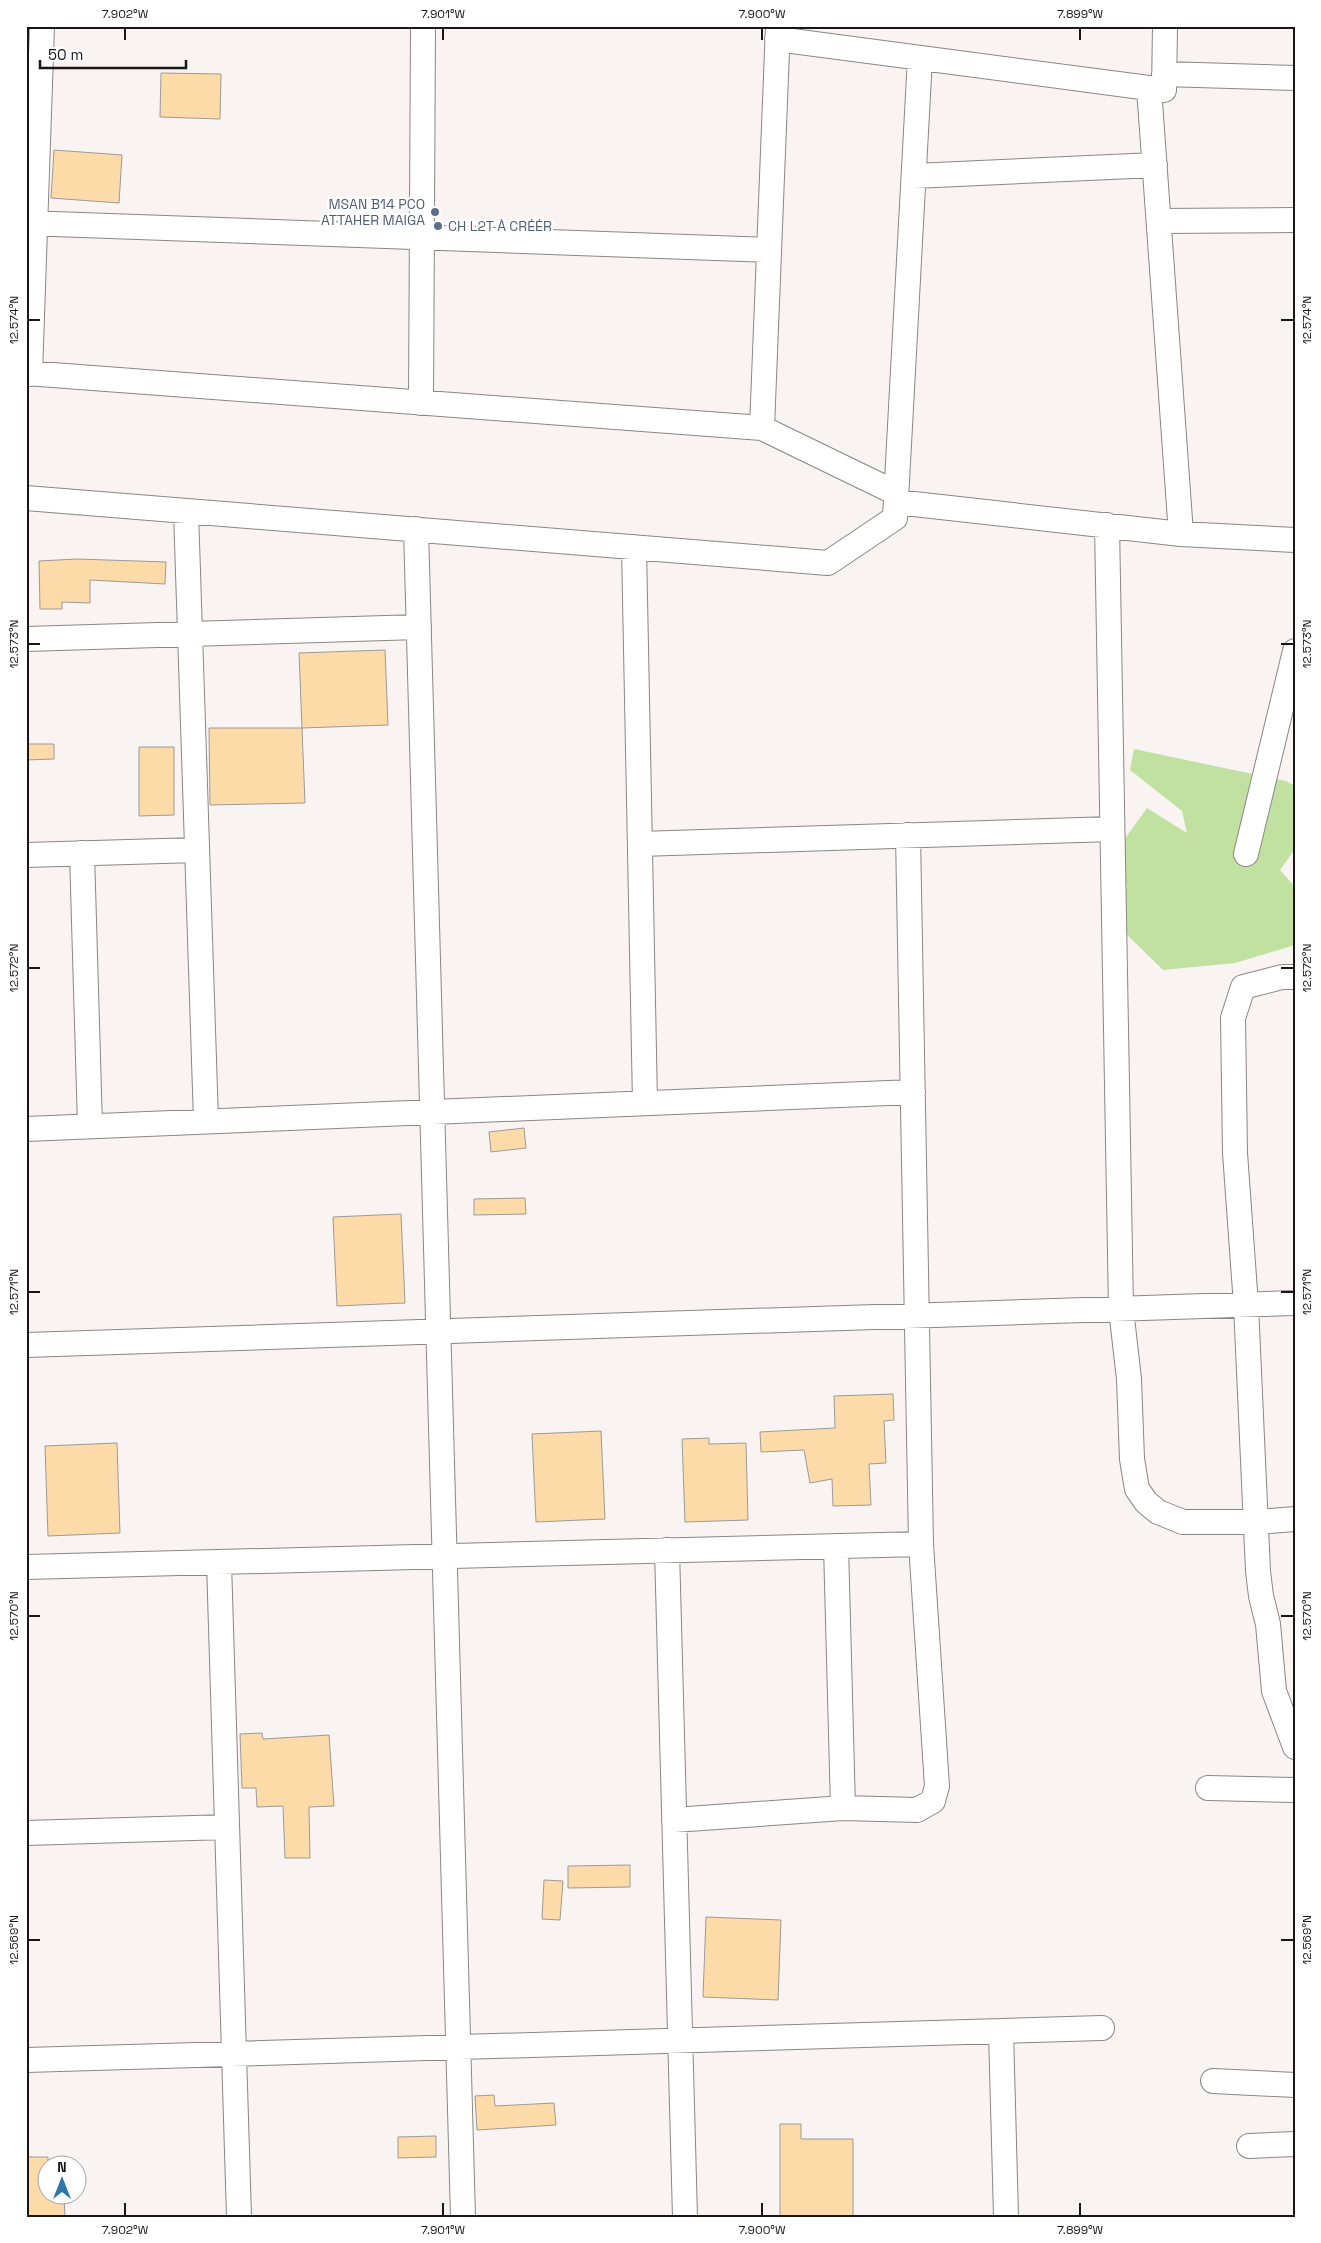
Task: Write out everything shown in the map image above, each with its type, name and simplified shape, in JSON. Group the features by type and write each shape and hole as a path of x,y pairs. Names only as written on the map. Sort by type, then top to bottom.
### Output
{"street":[{"path":"42,26 31,224 28,374 762,428 896,498 1181,534 1295,540"},
{"path":"421,403 423,26"},
{"path":"1164,26 1156,81 1155,165 1181,534"},
{"path":"762,428 777,33 920,58 1156,81 1295,78"},
{"path":"26,498 828,563 895,518 920,58"},
{"path":"914,176 1155,165"},
{"path":"1159,222 1295,220"},
{"path":"31,224 769,250"},
{"path":"186,511 206,1121"},
{"path":"1107,525 1121,1309 1128,1379 1132,1459 1137,1488 1158,1512 1183,1522 1258,1522 1295,1519"},
{"path":"416,529 463,2217"},
{"path":"634,547 645,1103"},
{"path":"26,640 419,627"},
{"path":"1246,854 1295,651"},
{"path":"640,844 1112,829"},
{"path":"674,1820 843,1808 918,1810 933,1801 937,1786 921,1544 908,835"},
{"path":"26,855 197,850"},
{"path":"82,853 90,1126"},
{"path":"1295,977 1282,977 1243,987 1233,1018 1235,1152 1258,1522 1258,1570 1261,1596 1268,1624 1274,1691 1295,1747"},
{"path":"26,1128 913,1092"},
{"path":"26,1345 1295,1303"},
{"path":"26,1567 921,1544"},
{"path":"836,1546 843,1808"},
{"path":"667,1550 686,2217"},
{"path":"219,1562 239,2217"},
{"path":"1208,1788 1295,1790"},
{"path":"26,1833 227,1827"},
{"path":"26,2060 1102,2028"},
{"path":"1001,2031 1006,2217"},
{"path":"1213,2081 1295,2085"},
{"path":"1249,2146 1295,2144"}],"green space":[{"path":"1134,749 1286,781 1295,786 1295,849 1280,870 1295,887 1295,945 1235,963 1163,970 1114,922 1127,886 1116,851 1147,808 1187,833 1182,811 1130,770"}],"building":[{"path":"161,73 221,74 220,119 160,117"},
{"path":"54,150 122,155 119,203 51,198"},
{"path":"77,559 166,562 165,584 90,580 90,603 62,602 62,609 40,609 39,561"},
{"path":"385,650 388,725 302,728 299,653"},
{"path":"209,728 302,728 305,803 210,805"},
{"path":"26,744 54,744 54,759 26,760"},
{"path":"139,747 174,747 174,815 139,816"},
{"path":"524,1128 526,1148 491,1152 489,1132"},
{"path":"525,1198 526,1214 474,1215 474,1199"},
{"path":"401,1214 405,1303 337,1306 333,1217"},
{"path":"893,1394 894,1420 884,1421 886,1463 869,1464 871,1505 833,1506 832,1479 810,1483 804,1450 761,1452 760,1432 835,1428 834,1396"},
{"path":"601,1431 605,1519 536,1522 532,1434"},
{"path":"709,1438 709,1444 746,1443 748,1520 685,1522 682,1439"},
{"path":"117,1443 120,1533 48,1536 45,1446"},
{"path":"262,1733 263,1739 329,1735 334,1806 309,1807 310,1858 285,1858 283,1806 257,1807 256,1788 242,1788 240,1734"},
{"path":"630,1865 630,1887 568,1888 568,1866"},
{"path":"544,1880 563,1881 560,1920 542,1919"},
{"path":"706,1917 781,1920 778,2000 703,1997"},
{"path":"494,2095 495,2106 554,2103 556,2125 477,2130 475,2096"},
{"path":"780,2124 801,2124 801,2139 853,2139 853,2217 780,2217"},
{"path":"436,2136 436,2157 398,2158 398,2137"},
{"path":"26,2157 38,2157 38,2206 64,2206 65,2217 26,2217"}],"place":[{"name":"MSAN B14 PCO ATTAHER MAIGA","path":"435,212"},
{"name":"CH L2T À CRÉÉR","path":"438,226"}]}
